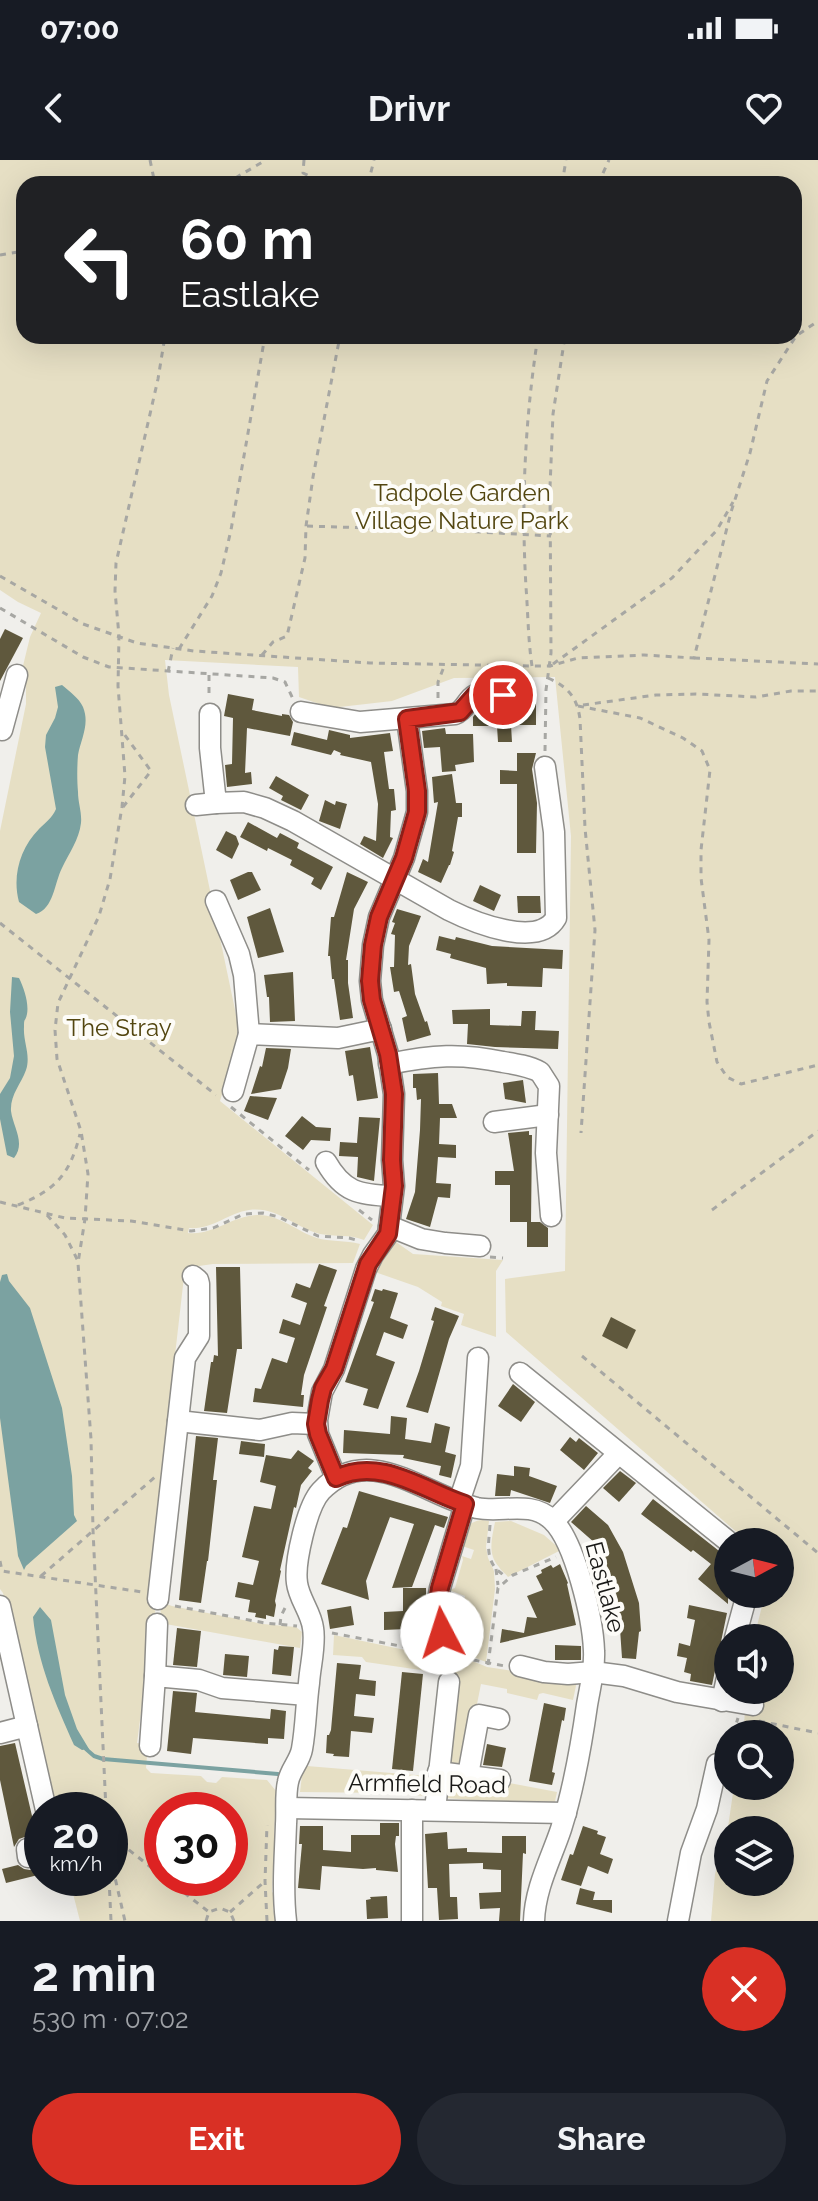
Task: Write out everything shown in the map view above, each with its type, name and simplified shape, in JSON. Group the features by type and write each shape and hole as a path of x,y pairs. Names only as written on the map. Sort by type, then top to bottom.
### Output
{"street":[{"path":"1,734 17,675"},
{"path":"301,712 351,722 374,723 460,712 475,695 503,695"},
{"path":"210,714 206,804 237,801 255,804 293,821 449,910 484,926 540,931 556,918 554,832 545,767"},
{"path":"286,1921 284,1891 288,1783 302,1749 313,1629 297,1586 297,1564 310,1508 318,1494 336,1478 316,1424 323,1388 334,1369 366,1269 386,1238 389,1226 386,1196 394,1107 389,1064 371,993 373,945 379,917 408,849 417,812 407,719"},
{"path":"216,901 239,954 247,989 249,1034 233,1091"},
{"path":"249,1034 338,1038 381,1029"},
{"path":"389,1064 449,1054 535,1069 543,1075 549,1086 546,1153 551,1216"},
{"path":"494,1122 548,1115"},
{"path":"322,1170 354,1191 386,1196"},
{"path":"389,1226 421,1239 480,1246"},
{"path":"153,1596 168,1508 185,1358 199,1336 199,1284 193,1276"},
{"path":"442,1633 438,1601 471,1466 478,1358"},
{"path":"520,1373 714,1530"},
{"path":"178,1421 260,1430 292,1423 316,1424"},
{"path":"554,1521 618,1454"},
{"name":"Eastlake","path":"336,1478 360,1470 382,1472 462,1503 489,1509 529,1509 542,1513 554,1521 571,1551 591,1626 593,1672 575,1782 539,1889 534,1921"},
{"path":"0,1606 42,1792"},
{"path":"150,1746 157,1624"},
{"path":"514,1666 568,1674 593,1672 714,1699"},
{"path":"155,1676 199,1680 222,1688 307,1695"},
{"path":"435,1810 449,1682"},
{"path":"730,1704 752,1713"},
{"path":"468,1775 479,1715 499,1719"},
{"path":"0,1733 27,1726"},
{"path":"438,1772 500,1780"},
{"path":"678,1921 691,1853 707,1809 714,1778"},
{"name":"Armfield Road","path":"287,1808 566,1813"},
{"path":"412,1810 412,1921"}],"path":[{"path":"239,176 266,160"},
{"path":"302,176 304,160"},
{"path":"303,173 309,176"},
{"path":"105,1792 91,1439 78,1263 88,1174 81,1131 57,1059 55,1030 58,1003 99,916 110,879 122,809 125,776 117,668 116,563 164,344"},
{"path":"179,649 212,596 221,573 264,344"},
{"path":"262,655 273,642 287,636 305,558 313,477 338,344"},
{"path":"532,666 528,641 523,484 537,344"},
{"path":"545,767 546,690 550,666 553,414 564,344"},
{"path":"694,658 767,381 791,344"},
{"path":"550,666 672,578 717,530 737,494"},
{"path":"306,526 551,536"},
{"path":"0,576 83,624 137,643 179,649 370,663 550,666 578,658 644,655 818,664"},
{"path":"0,608 83,657 109,667 273,678 285,682 301,712"},
{"path":"168,672 173,648"},
{"path":"437,716 438,682 445,664"},
{"path":"209,675 210,714"},
{"path":"548,678 569,691 578,706 595,930 581,1133"},
{"path":"578,706 656,695 756,697 791,691 818,691"},
{"path":"578,706 640,718 683,738 702,751 710,770 701,864 709,940 707,1002 717,1062 727,1077 741,1084 818,1065"},
{"path":"122,731 151,768 122,809"},
{"path":"0,923 322,1170"},
{"path":"18,1205 51,1188 65,1173 75,1155 81,1131"},
{"path":"712,1210 818,1131"},
{"path":"354,1206 377,1224 386,1196"},
{"path":"0,1202 65,1218 131,1221 191,1231 213,1228 244,1214 263,1213 279,1217 318,1236 355,1239 365,1244"},
{"path":"44,1213 65,1235 78,1263"},
{"path":"582,1356 818,1553"},
{"path":"41,1576 173,1462"},
{"path":"488,1665 498,1588 496,1569 488,1549 489,1509"},
{"path":"498,1588 507,1580 571,1551"},
{"path":"0,1561 2,1571 153,1596 175,1606 313,1629 471,1659 488,1665 514,1666"},
{"path":"496,1569 507,1580"},
{"path":"442,1633 450,1656 449,1682"},
{"path":"752,1713 818,1733"},
{"path":"128,1849 144,1861"},
{"path":"230,1912 265,1881"},
{"path":"110,1896 111,1921"},
{"path":"119,1896 125,1921"},
{"path":"188,1896 209,1912"},
{"path":"209,1912 220,1908 230,1912 234,1921"},
{"path":"206,1921 209,1912"}],"green space":[{"path":"0,160 818,160 818,1921 711,1921 714,1886 714,1896 794,1896 794,1816 730,1816 732,1800 794,1800 794,1720 744,1720 746,1704 794,1704 794,1624 758,1624 762,1608 794,1608 794,1528 732,1528 506,1332 505,1279 565,1271 571,836 555,677 454,678 392,701 331,708 299,697 298,667 165,660 169,695 238,1024 236,1048 220,1101 373,1225 364,1240 320,1234 277,1214 249,1210 205,1226 189,1228 188,1233 206,1231 240,1218 259,1215 274,1218 317,1238 360,1244 353,1263 213,1264 185,1268 160,1486 155,1631 148,1704 142,1705 137,1743 148,1744 146,1768 151,1773 201,1776 207,1782 216,1783 222,1777 267,1780 281,1797 281,1805 275,1811 274,1849 279,1853 279,1862 273,1866 272,1892 277,1896 278,1904 273,1907 275,1921 80,1921 74,1896 128,1896 128,1792 48,1792 0,1589 0,831 26,704 26,684 21,674 30,637 41,613 0,590"},
{"path":"396,1242 413,1254 503,1260 496,1271 496,1337 461,1325 464,1314 441,1306 442,1302 418,1287 375,1272"},
{"path":"482,1520 489,1521 486,1547 494,1571 495,1589 486,1662 452,1654 449,1638 453,1631 452,1617 447,1612 452,1608 462,1610 465,1596 449,1590 455,1588 462,1556 471,1559 474,1550 462,1546 467,1528"},
{"path":"511,1521 544,1535 561,1550 508,1577 495,1562 491,1546 495,1522"},
{"path":"161,1602 263,1624 296,1627 302,1632 300,1648 160,1623"},
{"path":"334,1635 448,1659 448,1674 366,1662 362,1657 333,1655"},
{"path":"452,1659 577,1681 573,1700 543,1693 537,1700 481,1684 476,1709 470,1708 468,1719 473,1722 465,1767 449,1763 450,1733 455,1729 457,1711 453,1705"},
{"path":"307,1766 428,1776 426,1796 300,1792 302,1775"},
{"path":"504,1782 557,1792 554,1806 446,1798 446,1784 449,1783"}],"water":[{"path":"62,685 79,701 85,713 77,764 81,823 50,901 36,914 19,902 17,872 27,845 56,809 45,747 46,735 58,707 55,687"},
{"path":"12,977 19,978 26,996 27,1010 24,1027 27,1064 11,1105 19,1141 14,1158 7,1155 0,1119 0,1094 10,1078 14,1056 10,1012"},
{"path":"7,1274 30,1308 62,1408 77,1521 24,1570 18,1556 0,1418 0,1282 2,1275"},
{"path":"40,1607 51,1620 65,1695 77,1729 89,1749 82,1750 74,1745 48,1683 33,1617"}],"building":[{"path":"5,629 23,638 0,681 0,639"},
{"path":"228,694 254,699 252,710 289,715 293,722 290,736 247,728 245,773 251,772 252,784 227,787 225,765 232,764 233,718 224,716"},
{"path":"512,704 536,704 536,725 511,725 512,742 498,742 497,726 473,726 473,717 480,708 511,707"},
{"path":"445,728 446,734 473,734 474,762 455,765 456,771 442,772 440,747 424,748 422,731"},
{"path":"329,730 350,735 350,738 390,733 393,751 384,752 389,789 394,789 396,810 391,811 390,837 393,838 383,858 360,844 364,836 376,841 378,804 371,762 340,755 334,750 331,755 291,745 294,732 327,740"},
{"path":"517,753 536,753 532,769 537,803 536,853 517,853 517,784 500,784 500,770 517,771"},
{"path":"452,774 456,803 462,803 462,817 458,817 454,852 441,883 418,872 423,859 428,862 438,802 434,803 432,777"},
{"path":"276,776 309,795 301,810 281,800 283,796 269,788"},
{"path":"325,800 335,805 336,801 347,804 340,829 319,821"},
{"path":"248,822 277,838 280,833 299,843 297,848 333,867 321,890 311,884 314,878 290,865 292,860 240,837"},
{"path":"226,831 236,836 239,844 232,859 216,850"},
{"path":"252,872 261,890 238,900 230,880"},
{"path":"347,872 368,882 354,909 346,960 353,1018 340,1020 328,956 331,917 334,917"},
{"path":"480,885 501,895 494,911 473,901"},
{"path":"517,896 540,896 541,913 518,913"},
{"path":"270,908 284,952 258,958 247,917"},
{"path":"397,909 421,916 409,946 408,965 411,964 415,994 431,1035 407,1042 402,1018 407,1016 399,991 394,992 390,967 394,967 395,935 391,934"},
{"path":"439,936 492,946 563,950 562,969 543,968 542,987 487,984 486,968 450,958 451,954 436,950"},
{"path":"293,972 295,1021 270,1022 264,975"},
{"path":"490,1009 490,1025 521,1026 522,1011 536,1011 535,1030 559,1031 558,1049 467,1044 468,1024 453,1024 452,1010"},
{"path":"370,1047 378,1098 357,1101 345,1051"},
{"path":"266,1048 291,1049 288,1068 281,1089 251,1094 262,1067"},
{"path":"438,1073 439,1104 452,1104 457,1118 440,1118 439,1144 456,1145 456,1158 438,1157 436,1183 451,1184 450,1198 438,1197 430,1227 406,1219 415,1192 420,1130 421,1099 417,1100 416,1088 413,1088 413,1074"},
{"path":"523,1080 526,1103 505,1099 503,1083"},
{"path":"250,1096 277,1098 268,1120 244,1111"},
{"path":"302,1116 316,1127 331,1128 330,1141 311,1140 303,1150 285,1136"},
{"path":"359,1117 380,1118 374,1181 357,1177 358,1157 339,1156 340,1142 357,1143"},
{"path":"529,1131 532,1135 531,1222 540,1222 548,1228 548,1247 527,1247 527,1222 510,1222 510,1185 495,1185 495,1171 514,1171 508,1133"},
{"path":"319,1264 337,1270 304,1375 303,1407 253,1402 255,1388 261,1389 272,1358 287,1363 295,1338 279,1333 283,1319 300,1325 307,1303 291,1297 296,1283 310,1288"},
{"path":"216,1267 240,1267 242,1349 237,1349 227,1413 204,1411 211,1362 214,1355 218,1356"},
{"path":"375,1289 398,1293 390,1318 408,1325 403,1339 384,1332 376,1355 395,1362 378,1409 363,1405 368,1389 345,1382 374,1302 371,1301"},
{"path":"435,1307 459,1316 449,1339 428,1413 406,1407 434,1321 431,1320"},
{"path":"611,1317 636,1330 627,1349 602,1336"},
{"path":"513,1384 535,1402 521,1422 498,1406"},
{"path":"391,1416 407,1418 405,1439 431,1443 435,1423 450,1427 445,1452 456,1455 451,1478 439,1475 441,1466 403,1458 404,1455 343,1453 344,1430 390,1434"},
{"path":"196,1436 218,1438 213,1480 217,1480 201,1603 179,1600"},
{"path":"570,1437 576,1442 579,1438 598,1453 584,1470 560,1450"},
{"path":"241,1441 265,1444 264,1457 239,1454"},
{"path":"298,1450 314,1461 308,1468 312,1471 301,1485 294,1507 280,1570 274,1617 255,1617 256,1613 248,1612 250,1600 235,1597 238,1582 253,1585 259,1561 242,1557 254,1506 271,1509 276,1486 260,1482 266,1455 291,1459"},
{"path":"514,1466 530,1468 529,1476 557,1486 550,1503 511,1490 510,1496 495,1496 497,1474 514,1476"},
{"path":"620,1471 636,1483 619,1502 603,1488"},
{"path":"359,1491 448,1517 444,1528 435,1525 412,1587 392,1588 414,1524 390,1517 366,1581 369,1600 321,1584 343,1527 347,1528"},
{"path":"653,1499 714,1547 714,1592 698,1579 711,1564 641,1514"},
{"path":"586,1506 608,1525 623,1552 639,1603 641,1631 636,1659 622,1658 618,1600 609,1570 595,1543 571,1522"},
{"path":"560,1564 568,1583 576,1625 500,1643 502,1629 524,1633 527,1617 537,1618 527,1596 543,1590 536,1576 542,1573 541,1570"},
{"path":"403,1588 426,1588 428,1638 406,1639 406,1629 384,1630 384,1612 403,1611"},
{"path":"689,1605 727,1613 725,1624 714,1624 712,1685 690,1681 691,1674 684,1672 687,1658 677,1656 679,1643 690,1646 695,1620 687,1618"},
{"path":"351,1606 354,1625 330,1629 327,1610"},
{"path":"177,1628 201,1631 197,1667 173,1665"},
{"path":"555,1645 581,1646 581,1660 555,1660"},
{"path":"279,1646 294,1647 291,1676 272,1674 274,1649 278,1650"},
{"path":"225,1654 249,1656 247,1677 223,1675"},
{"path":"337,1663 361,1665 359,1679 376,1681 375,1696 356,1694 354,1716 374,1718 372,1733 351,1731 349,1757 326,1753"},
{"path":"402,1672 423,1674 413,1771 392,1769"},
{"path":"173,1691 197,1693 195,1712 270,1719 271,1709 286,1711 284,1739 268,1738 268,1744 193,1738 191,1754 167,1751"},
{"path":"544,1703 566,1708 552,1785 529,1781"},
{"path":"15,1743 26,1792 24,1792 24,1837 14,1847 0,1780 0,1746"},
{"path":"487,1744 506,1748 502,1767 483,1765"},
{"path":"380,1823 399,1823 399,1836 396,1836 395,1844 398,1872 322,1866 320,1890 298,1888 302,1844 299,1844 300,1826 323,1826 323,1850 351,1852 351,1835 380,1835"},
{"path":"583,1826 606,1837 600,1854 613,1859 608,1874 588,1866 581,1886 561,1880"},
{"path":"447,1832 448,1849 467,1848 467,1852 502,1853 502,1836 526,1836 520,1921 499,1921 500,1908 480,1909 479,1893 501,1892 501,1870 483,1869 483,1863 449,1864 450,1897 457,1897 458,1919 439,1920 437,1888 428,1888 425,1834"},
{"path":"18,1865 24,1869 24,1878 6,1883 2,1869"},
{"path":"580,1888 595,1892 593,1900 612,1900 612,1913 576,1904"},
{"path":"387,1896 388,1918 367,1919 366,1900"}],"waterway":[{"path":"86,1749 103,1759 278,1774"}],"route":[{"path":"442,1633 438,1601 440,1588 465,1504 382,1472 360,1470 336,1478 316,1424 323,1388 334,1369 366,1269 389,1229 394,1181 394,1094 388,1054 372,1000 370,981 379,917 408,849 417,812 407,719 460,712 475,695 503,695"}],"park label":[{"name":"Tadpole Garden Village Nature Park","path":"462,507"},
{"name":"The Stray","path":"119,1028"}]}
